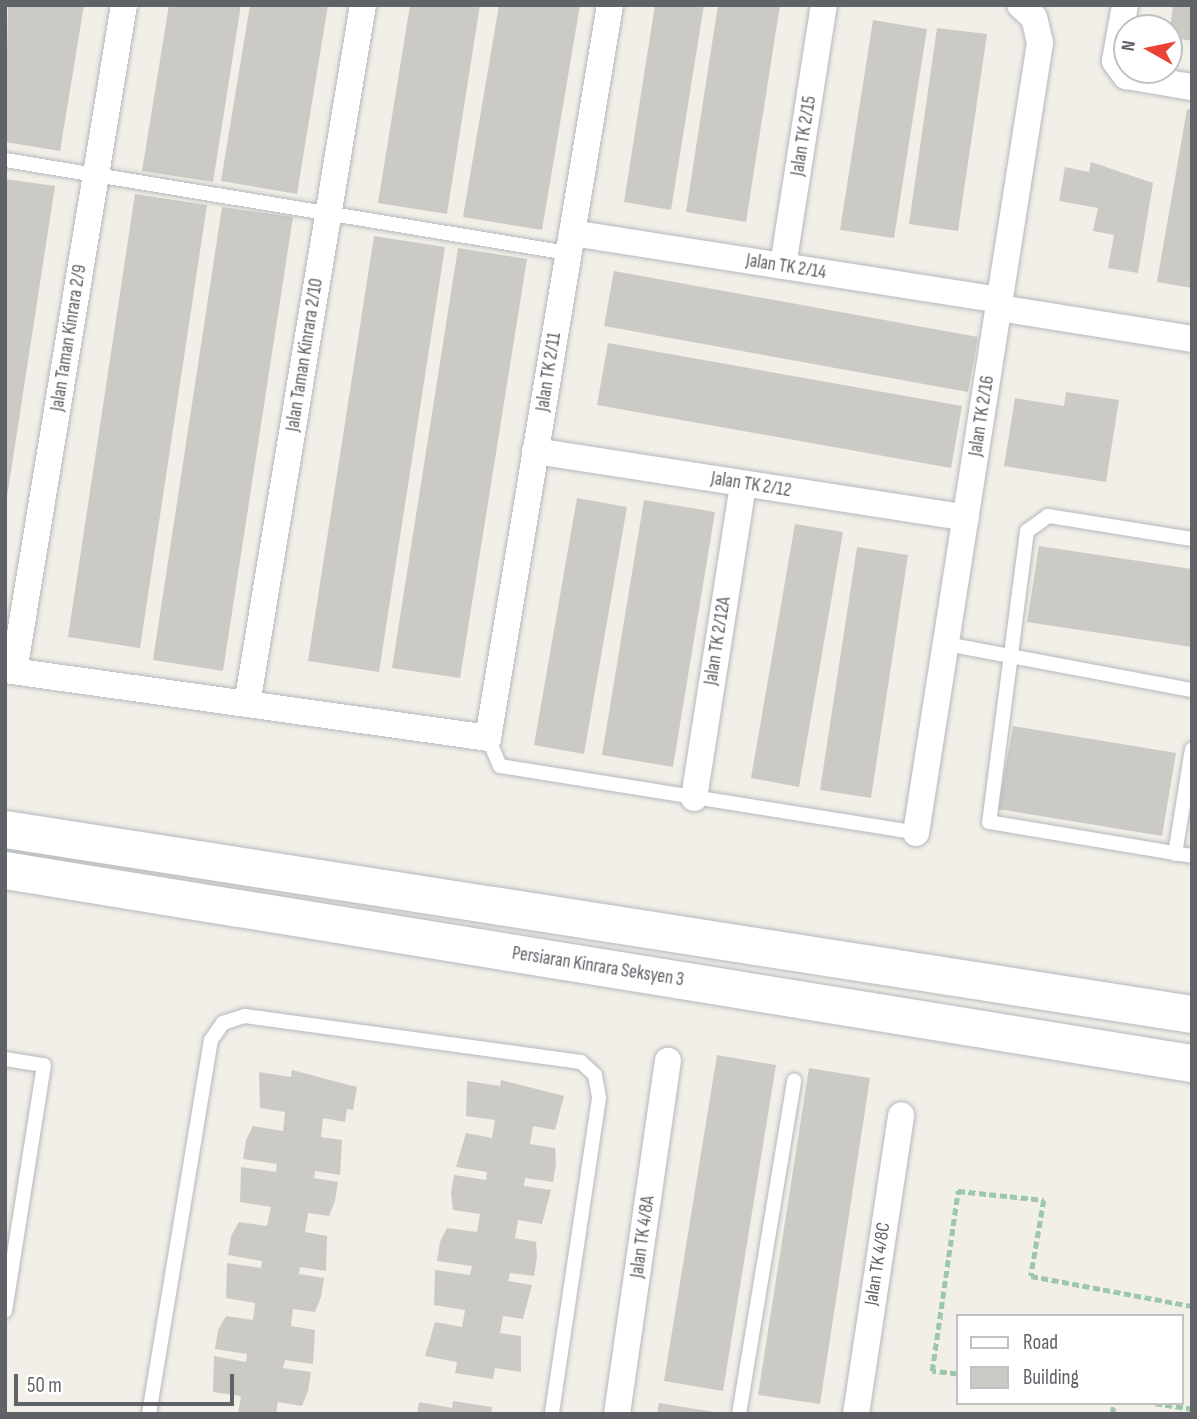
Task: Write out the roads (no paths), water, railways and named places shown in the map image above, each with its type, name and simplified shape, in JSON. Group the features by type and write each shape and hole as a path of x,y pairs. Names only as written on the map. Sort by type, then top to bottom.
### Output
{"main road":[{"path":"5,829 1192,1014"},
{"name":"Persiaran Kinrara Seksyen 3","path":"5,870 1192,1063"}],"street":[{"name":"Jalan Taman Kinrara 2/9","path":"10,671 124,5"},
{"name":"Jalan Taman Kinrara 2/10","path":"247,704 363,5"},
{"name":"Jalan TK 2/11","path":"488,738 610,5"},
{"name":"Jalan TK 2/15","path":"783,266 824,5"},
{"name":"Jalan TK 2/16","path":"916,833 1040,43 1034,18 1020,5"},
{"path":"1125,5 1115,61 1126,76 1192,87"},
{"name":"Jalan TK 2/14","path":"570,243 783,266 1192,339"},
{"name":"Jalan TK 2/12","path":"536,451 966,518"},
{"name":"Jalan TK 2/12A","path":"694,798 743,484"},
{"path":"10,671 488,738"},
{"name":"Jalan TK 4/8A","path":"617,1414 668,1061"},
{"name":"Jalan TK 4/8C","path":"856,1414 901,1115"}],"lane":[{"path":"5,160 328,214 570,243"},
{"path":"1192,539 1048,516 1035,520 1027,531 989,822 1192,856"},
{"path":"946,645 1192,690"},
{"path":"488,738 500,766 916,833"},
{"path":"1175,854 1192,749"},
{"path":"149,1414 211,1040 223,1023 246,1016 581,1062 595,1075 599,1098 552,1414"},
{"path":"5,1059 44,1065 5,1311"},
{"path":"740,1414 794,1081"}]}
